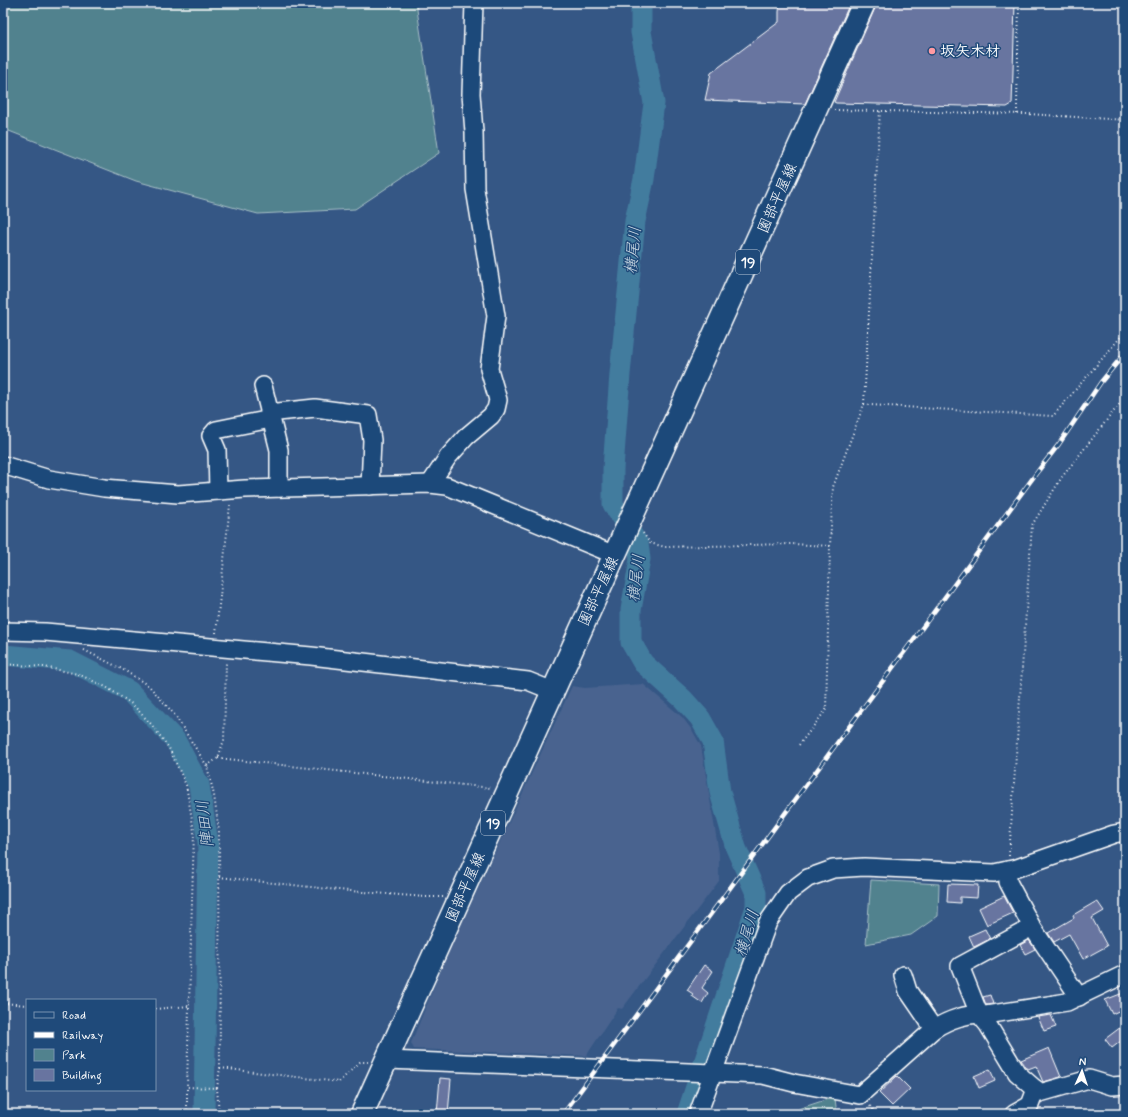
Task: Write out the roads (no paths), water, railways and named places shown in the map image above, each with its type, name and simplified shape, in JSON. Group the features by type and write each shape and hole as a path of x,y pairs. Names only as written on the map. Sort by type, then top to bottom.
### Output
{"main road":[{"name":"園部平屋線","path":"362,1114 864,3"}],"street":[{"path":"430,484 448,457 466,438 491,416 496,409 498,400 489,370 496,316 475,189 474,132 471,94 474,3"},
{"path":"262,386 279,450 279,488"},
{"path":"225,491 217,450 211,436 216,430 270,416 315,408 368,415 372,440 370,486"},
{"path":"3,465 49,479 104,488 178,494 279,488 430,484 447,486 615,555"},
{"path":"3,631 44,632 326,657 528,680 553,691"},
{"path":"698,1114 711,1073 768,922 788,893 808,878 833,869 864,867 994,873 1008,870 1114,834 1125,832"},
{"path":"1008,870 1008,882 1032,927 1079,997"},
{"path":"1032,927 960,966 979,1014 988,1025 1017,1073 1040,1093 1089,1079 1112,1086 1125,1085"},
{"path":"387,1060 763,1075 794,1083 860,1095 934,1029 946,1021 979,1014 986,1016 1067,1002 1125,974"},
{"path":"903,975 908,991 934,1029"},
{"path":"1014,1114 1030,1105 1036,1089"}],"waterway":[{"name":"横尾川","path":"641,3 641,32 654,103 644,179 635,221 620,374 613,469 613,504 638,544 640,559 631,610 631,642 643,663 683,699 700,718 713,741 720,792 736,848 756,893 756,907 687,1114"},
{"name":"陣田川","path":"3,655 70,661 129,691 175,740 199,785 208,843 204,1114"}],"railway":[{"path":"563,1114 1059,444 1101,382 1125,353"}],"place":[{"name":"坂矢木材","path":"932,51"}]}
